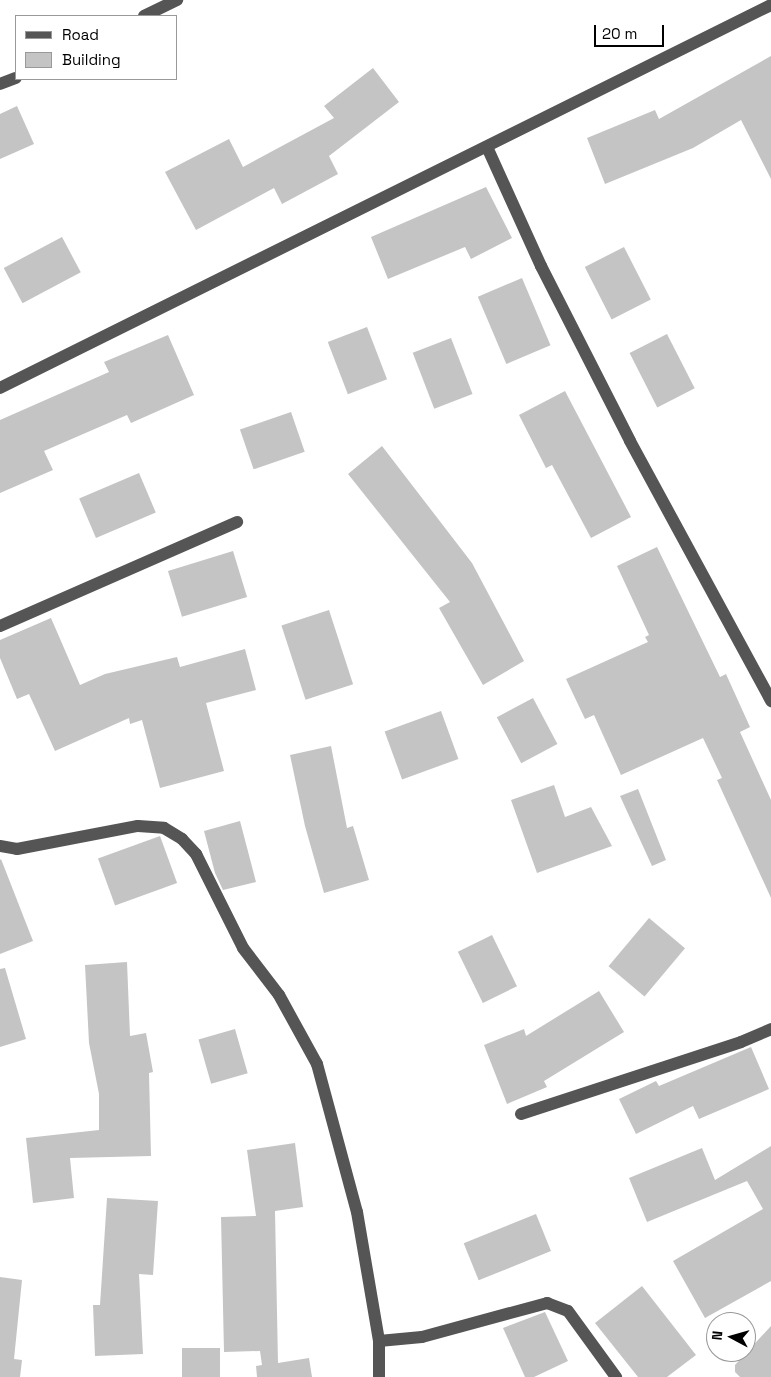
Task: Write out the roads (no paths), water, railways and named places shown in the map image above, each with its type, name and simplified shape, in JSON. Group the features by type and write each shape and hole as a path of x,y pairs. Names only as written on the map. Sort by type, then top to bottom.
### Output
{"street":[{"path":"146,15 177,0"},
{"path":"0,388 771,5"},
{"path":"0,84 15,78"},
{"path":"487,147 540,266 625,432 771,700"},
{"path":"0,626 237,522"},
{"path":"0,846 17,849 138,826 164,828 182,839 196,854 243,948 279,995 317,1064 357,1212 379,1341 379,1377"},
{"path":"521,1114 741,1042 771,1029"},
{"path":"379,1341 422,1337 547,1303 568,1311 616,1377"}]}
